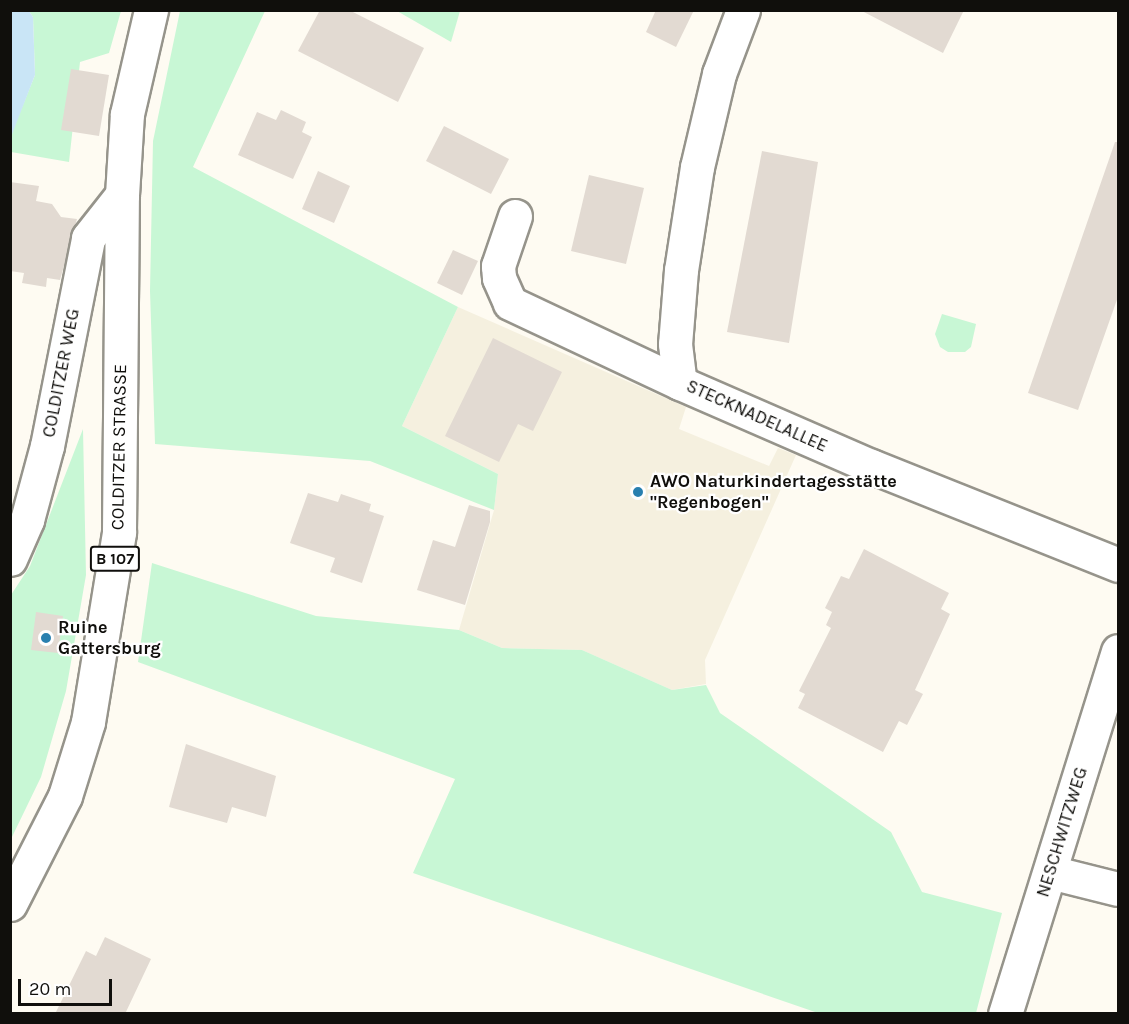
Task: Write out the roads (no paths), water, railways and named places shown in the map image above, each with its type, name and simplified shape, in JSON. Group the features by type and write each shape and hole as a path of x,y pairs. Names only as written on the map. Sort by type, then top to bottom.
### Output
{"street":[{"name":"COLDITZER STRASSE","path":"10,904 65,795 88,722 119,532 122,195 127,114 151,10"},
{"name":"STECKNADELALLEE","path":"743,10 719,74 697,167 681,270 675,344 680,383 871,466 1119,565"},
{"name":"COLDITZER WEG","path":"10,559 27,519 47,446 88,238 122,195"},
{"path":"515,216 498,266 499,278 510,303 680,383"},
{"name":"NESCHWITZWEG","path":"1005,1014 1119,651"},
{"path":"1050,872 1119,889"}],"water":[{"path":"11,10 29,11 33,17 35,75 11,137"}],"place":[{"name":"AWO Naturkindertagesstätte \"Regenbogen\"","path":"638,492"},
{"name":"Ruine Gattersburg","path":"46,638"}]}
